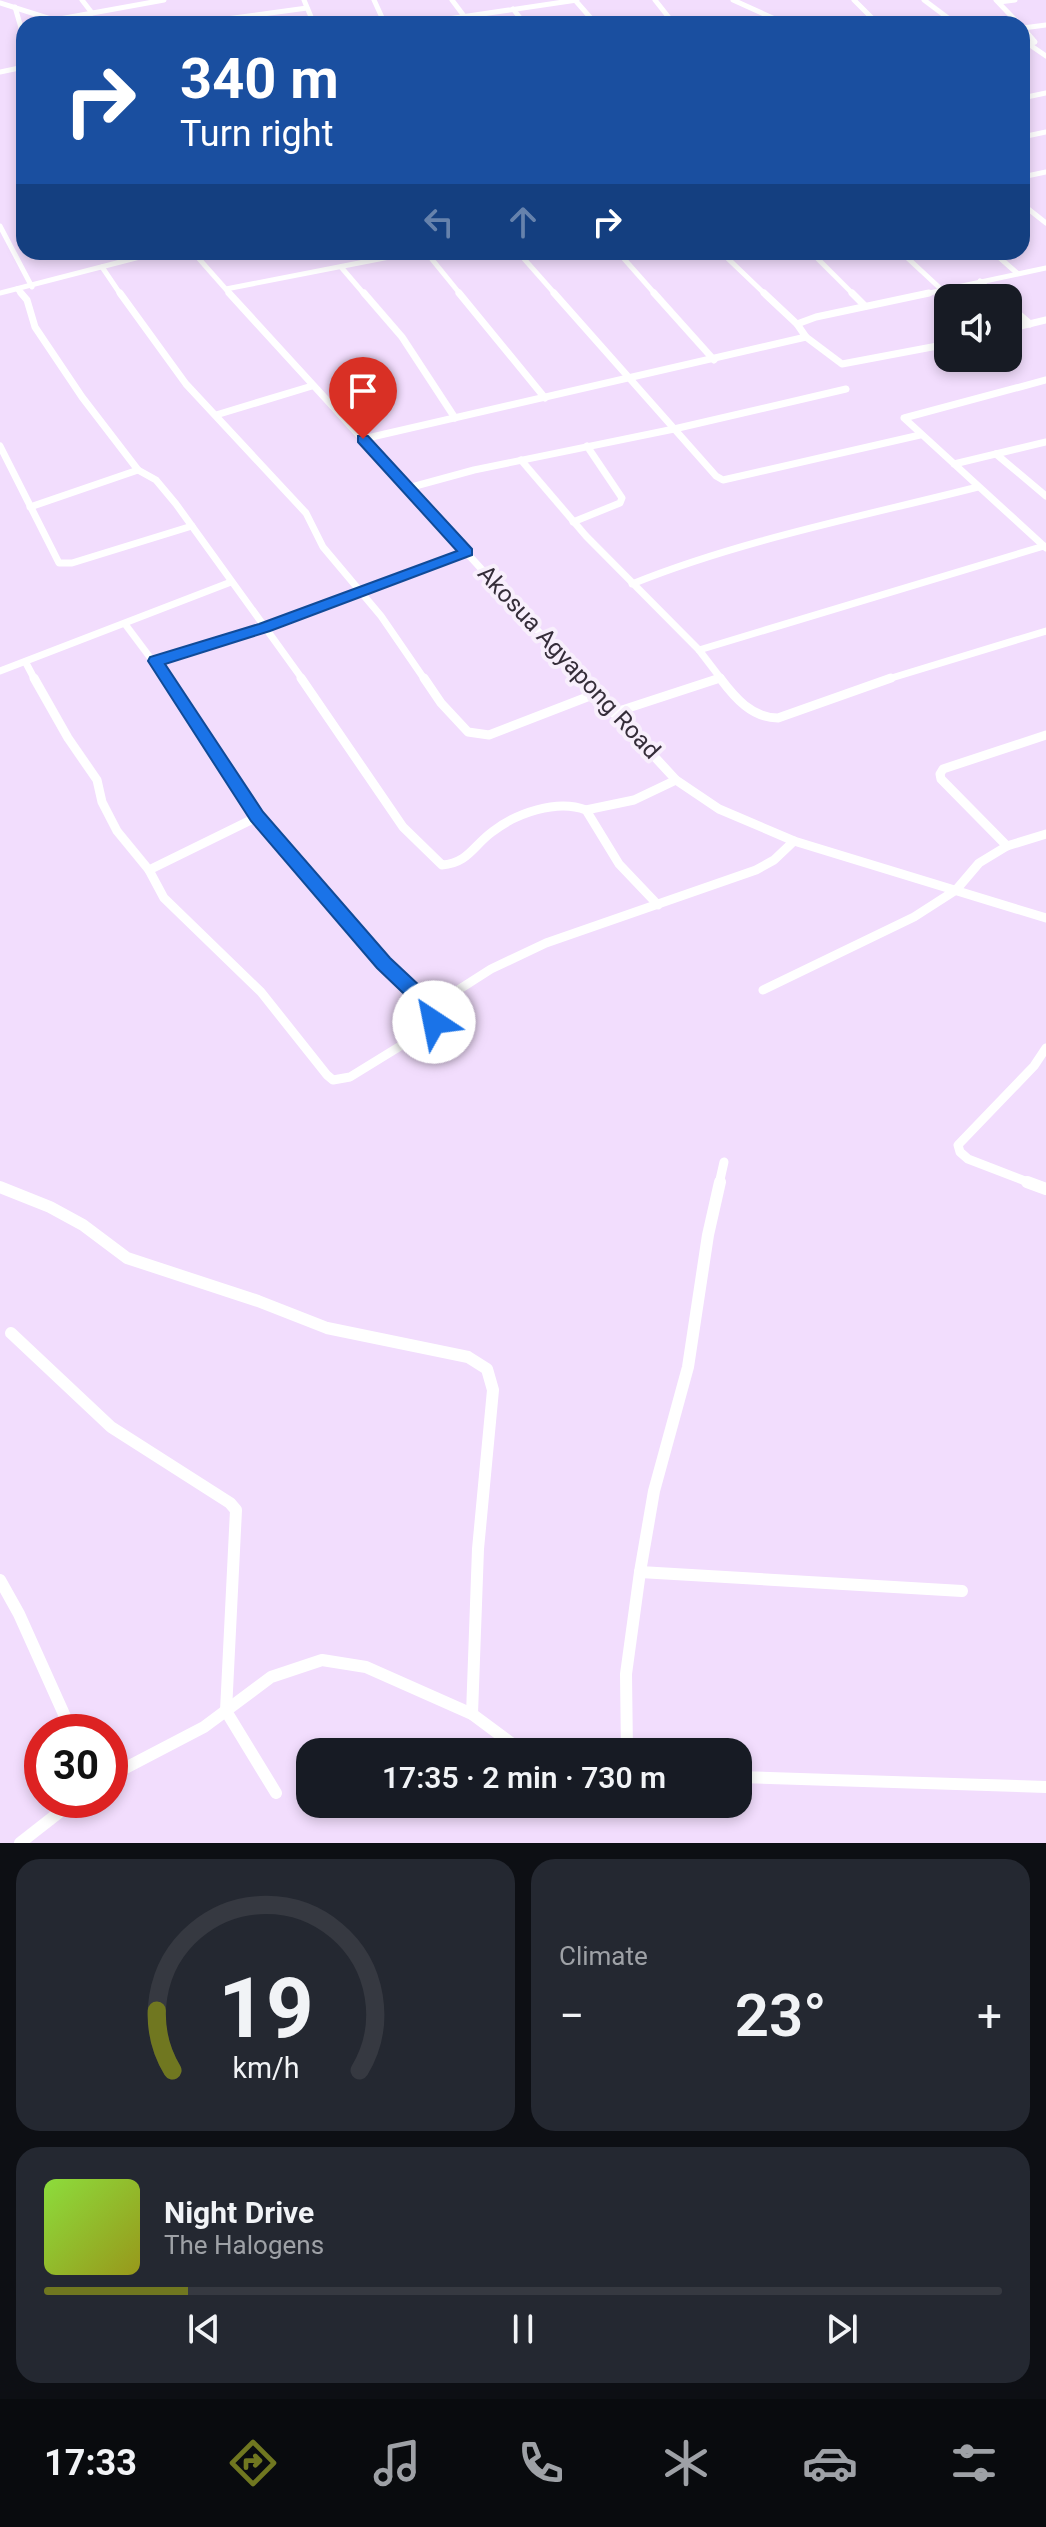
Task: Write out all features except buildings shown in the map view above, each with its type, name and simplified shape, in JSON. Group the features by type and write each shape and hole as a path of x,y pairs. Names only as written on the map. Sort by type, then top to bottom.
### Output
{"street":[{"path":"82,0 92,13"},
{"path":"76,16 162,0"},
{"path":"304,0 310,16"},
{"path":"452,0 464,16 576,0 589,16"},
{"path":"524,0 529,7"},
{"path":"655,0 668,16"},
{"path":"733,0 768,16"},
{"path":"854,0 870,16"},
{"path":"924,0 945,16"},
{"path":"997,1 1015,0"},
{"path":"997,1 1011,16"},
{"path":"0,3 42,16"},
{"path":"15,7 18,16"},
{"path":"248,16 307,8"},
{"path":"513,9 519,16"},
{"path":"1030,36 1035,42 1030,45 1046,56"},
{"path":"0,226 16,256"},
{"path":"18,260 32,287"},
{"path":"0,293 129,260"},
{"name":"Akosua Agyapong Road","path":"201,260 312,386 676,780 719,809 794,841 1046,918"},
{"path":"226,289 376,260"},
{"path":"433,260 545,398"},
{"path":"525,260 627,379 723,480 920,435"},
{"path":"625,260 714,360"},
{"path":"729,260 797,324 806,337 842,364 934,347"},
{"path":"819,260 865,306"},
{"path":"910,260 936,284"},
{"path":"1002,260 1017,273"},
{"path":"102,267 156,345 200,400 306,513 323,547 361,593 441,703 468,732 489,735 595,694"},
{"path":"341,267 402,337 455,418"},
{"path":"967,284 1046,268"},
{"path":"980,281 984,284"},
{"path":"17,289 27,300 35,327 74,385 138,470 156,480 192,526 403,827 442,865 465,862 496,828 541,810 566,803 586,810 634,800 676,780"},
{"path":"797,324 934,292"},
{"path":"1022,317 1030,324"},
{"path":"1022,326 1046,320"},
{"path":"363,439 806,337"},
{"path":"1045,547 905,421 907,415 1046,380"},
{"path":"216,415 312,386"},
{"path":"408,488 846,389"},
{"path":"954,464 1046,442"},
{"path":"0,446 55,557 65,564 192,526"},
{"path":"573,522 620,503 622,498 587,446"},
{"path":"996,454 1046,496"},
{"path":"521,460 573,522 699,650 749,709 762,718 778,718 927,665 1046,631"},
{"path":"30,507 138,470"},
{"path":"632,584 659,573 796,533 978,487"},
{"path":"699,650 1045,547"},
{"path":"156,661 264,627 467,552"},
{"path":"0,671 231,582"},
{"path":"26,663 68,738 97,780 102,802 117,831 149,870 164,898 261,992 333,1080 350,1077 428,1029 434,1022 430,1008 384,963 257,817 156,661 125,624"},
{"path":"613,713 720,678"},
{"path":"1007,846 941,779 940,774 943,769 1046,735"},
{"path":"586,810 619,864 658,905"},
{"path":"149,870 257,817"},
{"path":"763,990 914,917 956,890 979,863 1007,846 1046,834"},
{"path":"430,1008 491,969 546,943 756,870 774,860 794,841"},
{"path":"1046,1048 1034,1066 958,1145 960,1152 968,1159 1046,1189"},
{"path":"627,1738 626,1674 640,1572 654,1491 688,1367 708,1235 724,1162"},
{"path":"0,1187 72,1219 127,1258 258,1301 327,1328 468,1357 487,1369 493,1390 478,1549 472,1714"},
{"path":"11,1333 111,1427 230,1503 236,1510 226,1711 276,1793"},
{"path":"640,1572 962,1591"},
{"path":"0,1580 19,1614 64,1714"},
{"path":"128,1767 204,1727 271,1677 322,1660 366,1667 472,1714 504,1738"},
{"path":"752,1777 1046,1787"},
{"path":"20,1843 52,1818"}],"route":[{"path":"363,439 467,552 264,627 156,661 257,817 384,963 430,1008 434,1022"}]}
